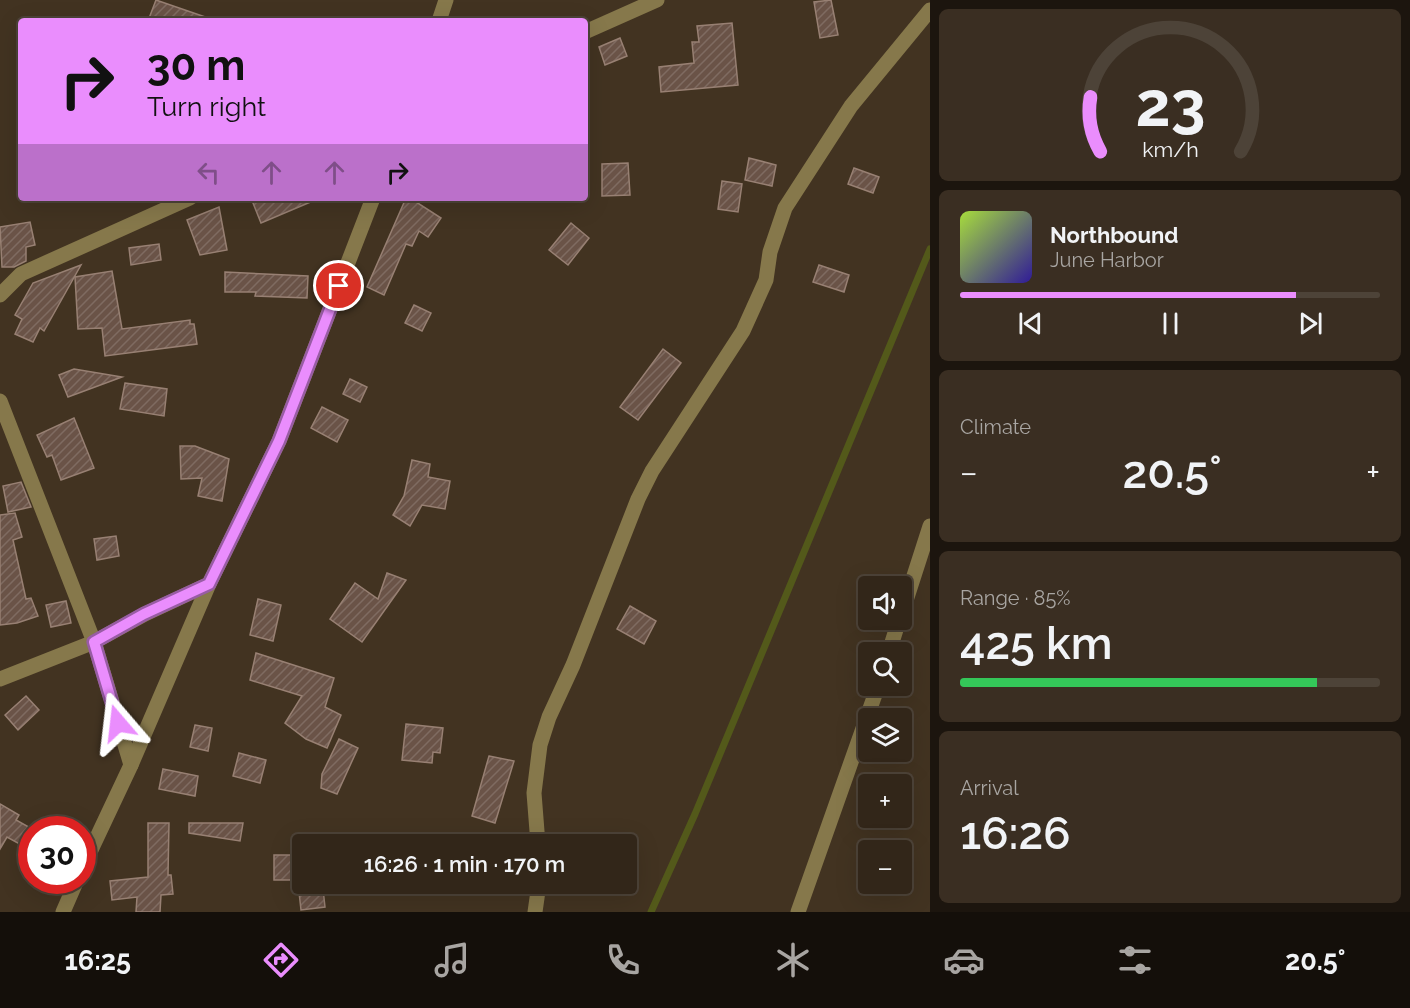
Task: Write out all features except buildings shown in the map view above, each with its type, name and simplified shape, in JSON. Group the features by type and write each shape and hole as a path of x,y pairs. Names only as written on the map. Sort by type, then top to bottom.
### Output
{"street":[{"path":"440,18 446,0"},
{"path":"588,31 657,0"},
{"path":"537,834 534,793 540,745 549,717 573,665 652,471 743,331 766,280 770,252 785,208 851,106 930,10"},
{"path":"0,295 21,274 183,201"},
{"path":"96,839 131,765 209,584 279,441 372,201"},
{"path":"0,401 94,642 131,765"},
{"path":"912,582 930,526"},
{"path":"0,679 94,642 144,614 209,584"},
{"path":"798,912 874,696"},
{"path":"63,912 71,894"},
{"path":"535,912 538,894"}],"waterway":[{"path":"651,912 695,814 930,249"}],"route":[{"path":"118,723 94,642 144,614 209,584 279,441 339,286"}]}
